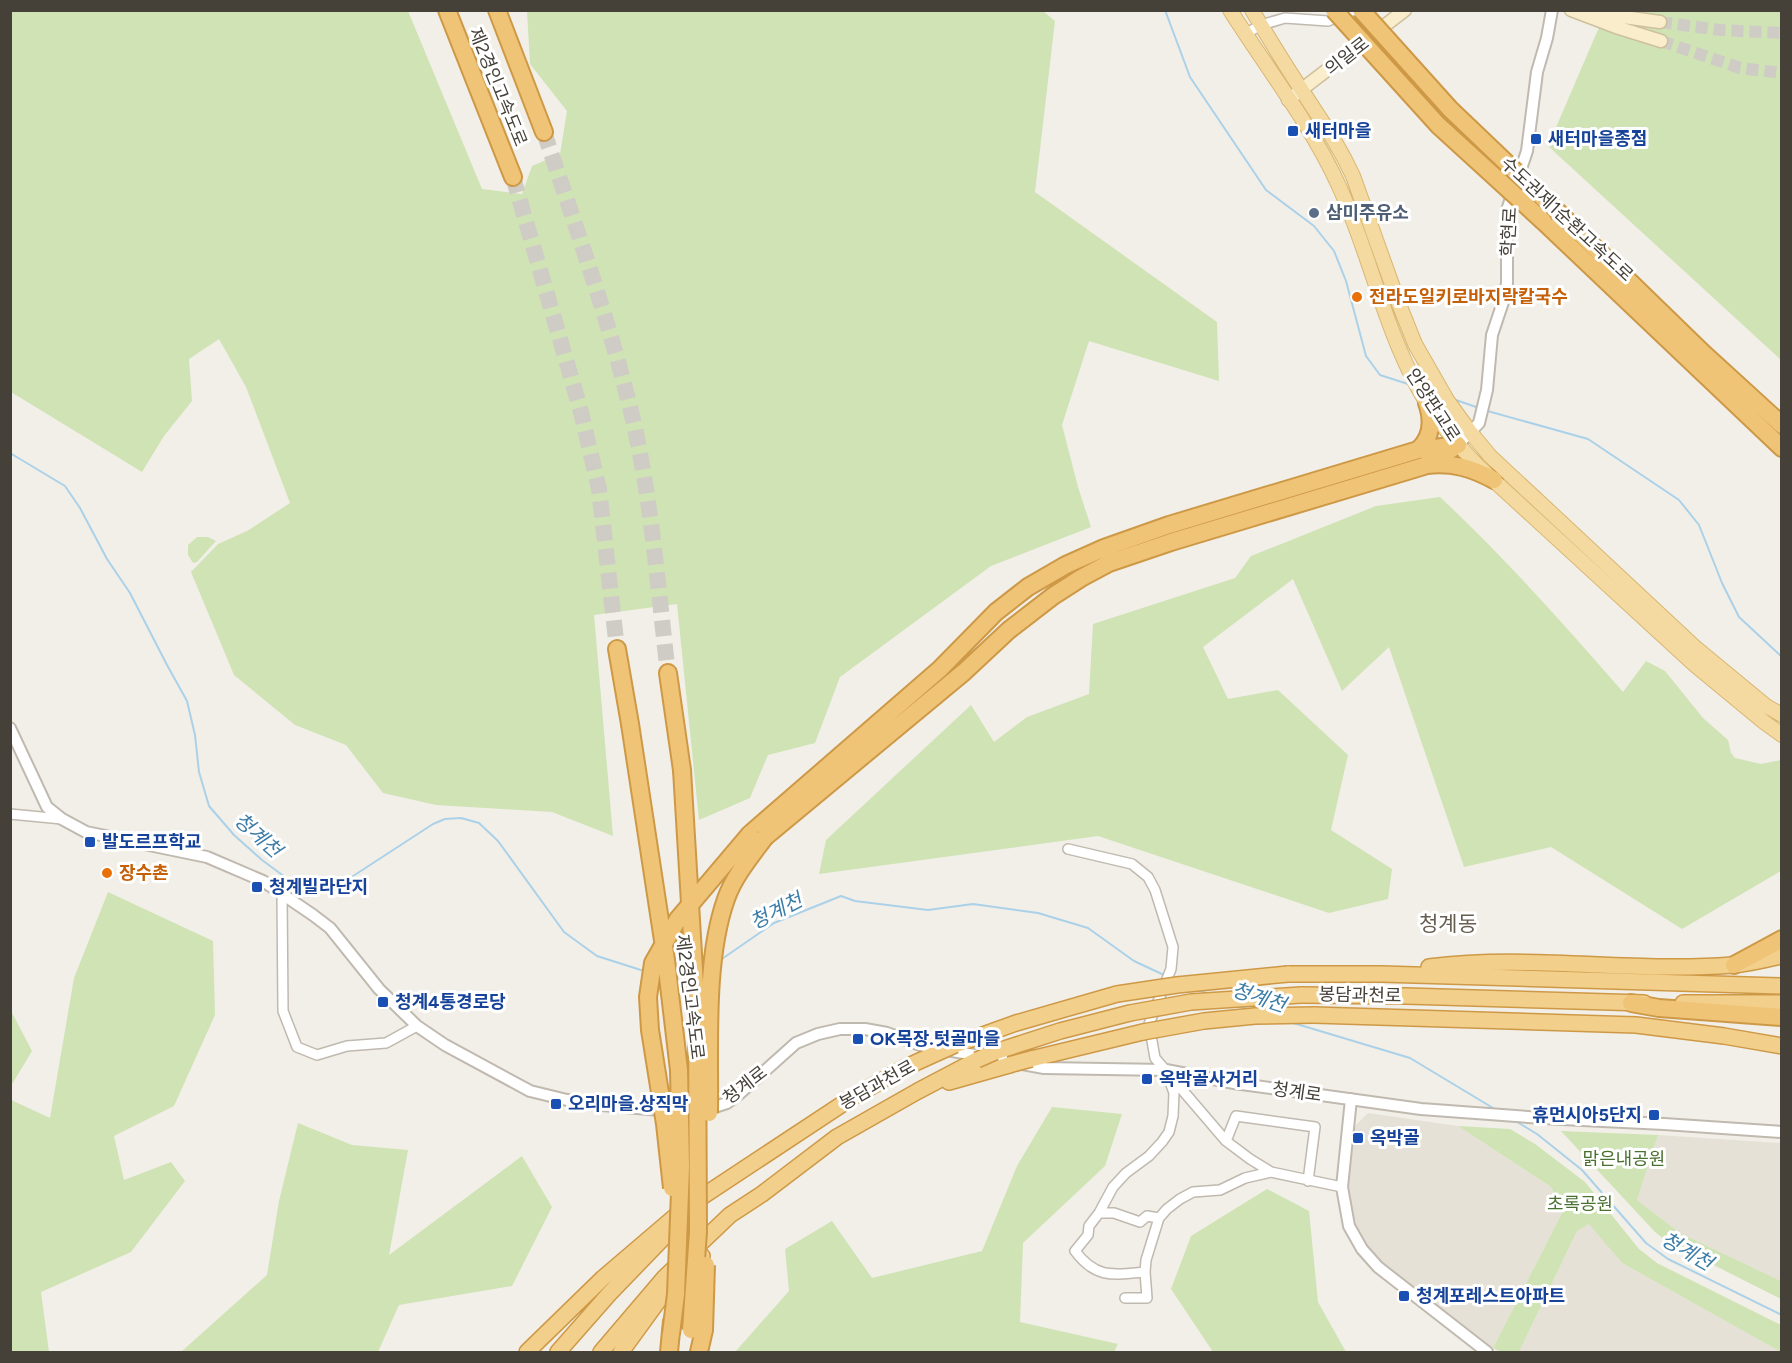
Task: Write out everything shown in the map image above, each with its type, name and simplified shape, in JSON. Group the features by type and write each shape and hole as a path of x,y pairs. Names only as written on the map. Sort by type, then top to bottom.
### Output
{"highway":[{"name":"제2경인고속도로","path":"447,10 513,177"},
{"name":"제2경인고속도로","path":"497,10 544,132"},
{"name":"수도권제1순환고속도로","path":"1334,10 1438,125 1782,448"},
{"name":"수도권제1순환고속도로","path":"1361,10 1450,109 1703,353 1782,425"},
{"path":"1421,458 1430,433 1430,416 1425,400"},
{"path":"671,1334 673,1203 665,1124 650,1030 648,997 653,963 678,919 757,836 940,669 996,612 1028,587 1066,565 1104,548 1169,525 1421,458 1458,445"},
{"path":"1421,458 1436,464 1456,465 1475,470 1494,480"},
{"name":"제2경인고속도로","path":"616,649 630,724 666,960 679,1070 681,1178 676,1294 669,1353"},
{"name":"제2경인고속도로","path":"669,673 682,770 697,1020 698,1330 689,1353"},
{"path":"699,1353 698,1330 706,1304 711,986 718,927 726,897 747,862 757,836"},
{"path":"1734,965 1782,939"},
{"name":"봉담과천로","path":"1381,974 1437,966 1494,962 1656,967 1734,965 1782,956"},
{"name":"봉담과천로","path":"527,1353 603,1278 685,1208 853,1097 904,1068 956,1045 1016,1023 1117,994 1177,984 1288,974 1381,974 1782,986"},
{"name":"봉담과천로","path":"601,1353 664,1278 730,1215 762,1194 837,1137 977,1060 1060,1031 1130,1013 1191,1002 1301,995 1418,996 1631,1004 1782,1003"},
{"path":"1631,1004 1782,1017"},
{"name":"봉담과천로","path":"918,1091 1146,1028 1256,1016 1314,1015 1636,1025 1782,1046"},
{"name":"봉담과천로","path":"558,1353 609,1294 667,1234 740,1172"},
{"name":"봉담과천로","path":"621,1353 661,1297 762,1194"}],"main road":[{"name":"안양판교로","path":"1230,10 1311,134 1338,184 1403,357 1425,400 1458,445 1695,665 1782,735"},
{"name":"안양판교로","path":"1252,10 1336,142 1353,176 1415,344 1447,400 1471,433 1490,456 1697,649 1766,706 1782,715"},
{"name":"의일로","path":"1288,100 1405,10"},
{"path":"1571,10 1661,41"},
{"path":"1576,10 1660,22"}],"street":[{"path":"1245,34 1261,25 1285,18 1328,21 1354,10"},
{"name":"학현로","path":"1458,445 1479,423 1487,390 1492,335 1507,284 1507,210 1527,151 1537,72 1552,10"},
{"name":"청계로","path":"10,728 47,807 62,819 86,832 207,857 263,881 330,928 379,988 417,1026 445,1045 530,1091 567,1100 696,1113 727,1103 796,1043 818,1034 840,1029 865,1029 887,1033 920,1045 1044,1068 1166,1070 1234,1083 1463,1113 1782,1132"},
{"path":"10,814 62,819"},
{"path":"1068,849 1132,864 1148,877 1155,890 1173,947 1172,969 1146,1028 1155,1058 1226,1142 1250,1160 1271,1172 1342,1187"},
{"path":"282,894 283,1011 297,1047 317,1055 347,1046 386,1043 417,1026"},
{"path":"1145,1272 1113,1275 1102,1273 1092,1269 1075,1251 1088,1235 1089,1226 1113,1187 1126,1173 1149,1156 1169,1132 1173,1116 1174,1093 1166,1070"},
{"path":"1352,1099 1342,1187 1349,1226 1362,1249 1378,1268 1487,1353"},
{"path":"1226,1142 1236,1116 1315,1127 1308,1181"},
{"path":"1125,1298 1147,1298 1146,1260 1159,1218 1180,1199 1192,1192 1220,1190 1245,1178 1271,1172"},
{"path":"1099,1213 1114,1213 1140,1222 1147,1216 1159,1218"}],"shaded area":[{"name":"청계포레스트아파트","path":"1368,1113 1458,1126 1551,1187 1563,1211 1493,1348 1382,1263 1367,1246 1355,1224 1349,1202 1349,1167 1355,1126"},
{"path":"1658,1135 1781,1143 1781,1281 1680,1233 1637,1200"},
{"path":"1589,1223 1622,1263 1781,1352 1519,1352 1577,1231"}],"green space":[{"path":"10,11 408,11 482,189 522,194 532,166 560,154 567,111 530,64 527,11 1043,11 1055,21 1035,192 1217,322 1219,381 1089,341 1062,425 1091,527 991,566 840,677 815,743 768,755 750,798 699,820 677,604 594,615 613,836 552,812 436,805 383,793 346,745 295,725 234,675 191,572 218,544 247,531 290,503 246,387 219,339 189,359 192,401 164,436 142,472 11,392"},
{"path":"1606,11 1781,11 1781,360 1548,146"},
{"path":"1440,497 1534,592 1623,692 1646,661 1665,671 1703,718 1728,740 1731,753 1735,758 1761,764 1781,760 1781,871 1682,929 1551,847 1464,867 1389,647 1342,691 1293,579 1203,647 1228,699 1278,690 1348,755 1331,830 1392,869 1388,899 1329,913 1098,836 819,874 826,840 971,705 994,742 1027,717 1089,694 1093,624 1235,578 1251,556 1376,506"},
{"path":"197,537 208,537 216,541 197,562 193,563 188,555 188,545"},
{"path":"108,892 213,941 215,1015 174,1106 114,1136 124,1180 171,1162 185,1181 131,1252 41,1292 49,1352 11,1352 11,1100 50,1118 74,978"},
{"path":"10,1009 32,1051 11,1086 10,1086"},
{"path":"1052,1107 1122,1114 1105,1166 1023,1243 1020,1322 1118,1344 1114,1352 735,1352 789,1291 785,1249 832,1221 872,1278 982,1251 1017,1166"},
{"path":"298,1123 352,1145 408,1150 389,1255 522,1156 552,1207 512,1286 399,1305 378,1352 181,1352 267,1275 279,1201"},
{"name":"초록공원","path":"1458,1126 1510,1129 1535,1144 1585,1182 1639,1249 1657,1263 1781,1325 1781,1352 1622,1263 1589,1224 1577,1231 1519,1352 1501,1352 1493,1348 1563,1211 1551,1187"},
{"name":"맑은내공원","path":"1561,1131 1658,1135 1637,1200 1680,1233 1781,1281 1781,1299 1668,1242 1655,1232"},
{"path":"1267,1189 1309,1211 1318,1302 1346,1352 1213,1352 1171,1289 1191,1236"}],"waterway":[{"path":"1165,10 1190,77 1266,190 1314,226 1334,251 1346,281 1366,356 1380,375 1411,385"},
{"path":"1425,390 1436,394"},
{"path":"1453,399 1479,408"},
{"path":"1484,410 1588,439 1679,500 1699,525 1722,583 1739,617 1782,657"},
{"name":"청계천","path":"10,453 65,486 80,508 107,559 130,593 187,701 195,735 199,772 209,806 234,835 262,860 289,880 323,884 347,880 433,824 445,819 461,818 479,823 498,841 564,932 597,956 644,971"},
{"name":"청계천","path":"719,961 774,923 841,896 855,901 928,910 973,904 1038,913 1088,928 1134,961 1164,975"},
{"name":"청계천","path":"676,982 684,984 687,982"},
{"name":"청계천","path":"1197,989 1208,994"},
{"name":"청계천","path":"1238,1006 1250,1010"},
{"name":"청계천","path":"1290,1022 1410,1058 1498,1111"},
{"name":"청계천","path":"1514,1120 1537,1134 1582,1170 1646,1243 1668,1259 1782,1315"}],"tunnel":[{"path":"1660,22 1720,30 1782,33"},
{"path":"1661,41 1740,68 1782,73"},
{"path":"544,132 604,313 634,424 650,516 668,673"},
{"path":"513,177 580,408 599,489 617,649"}],"place":[{"name":"새터마을","path":"1293,131"},
{"name":"새터마을종점","path":"1536,139"},
{"name":"삼미주유소","path":"1314,213"},
{"name":"전라도일키로바지락칼국수","path":"1357,297"},
{"name":"발도르프학교","path":"90,842"},
{"name":"장수촌","path":"107,873"},
{"name":"청계빌라단지","path":"257,887"},
{"name":"청계4통경로당","path":"383,1002"},
{"name":"OK목장.텃골마을","path":"858,1039"},
{"name":"옥박골사거리","path":"1147,1079"},
{"name":"오리마을.상직막","path":"556,1104"},
{"name":"휴먼시아5단지","path":"1654,1115"},
{"name":"옥박골","path":"1358,1138"},
{"name":"청계포레스트아파트","path":"1404,1296"}],"district":[{"name":"청계동","path":"1448,924"}]}
